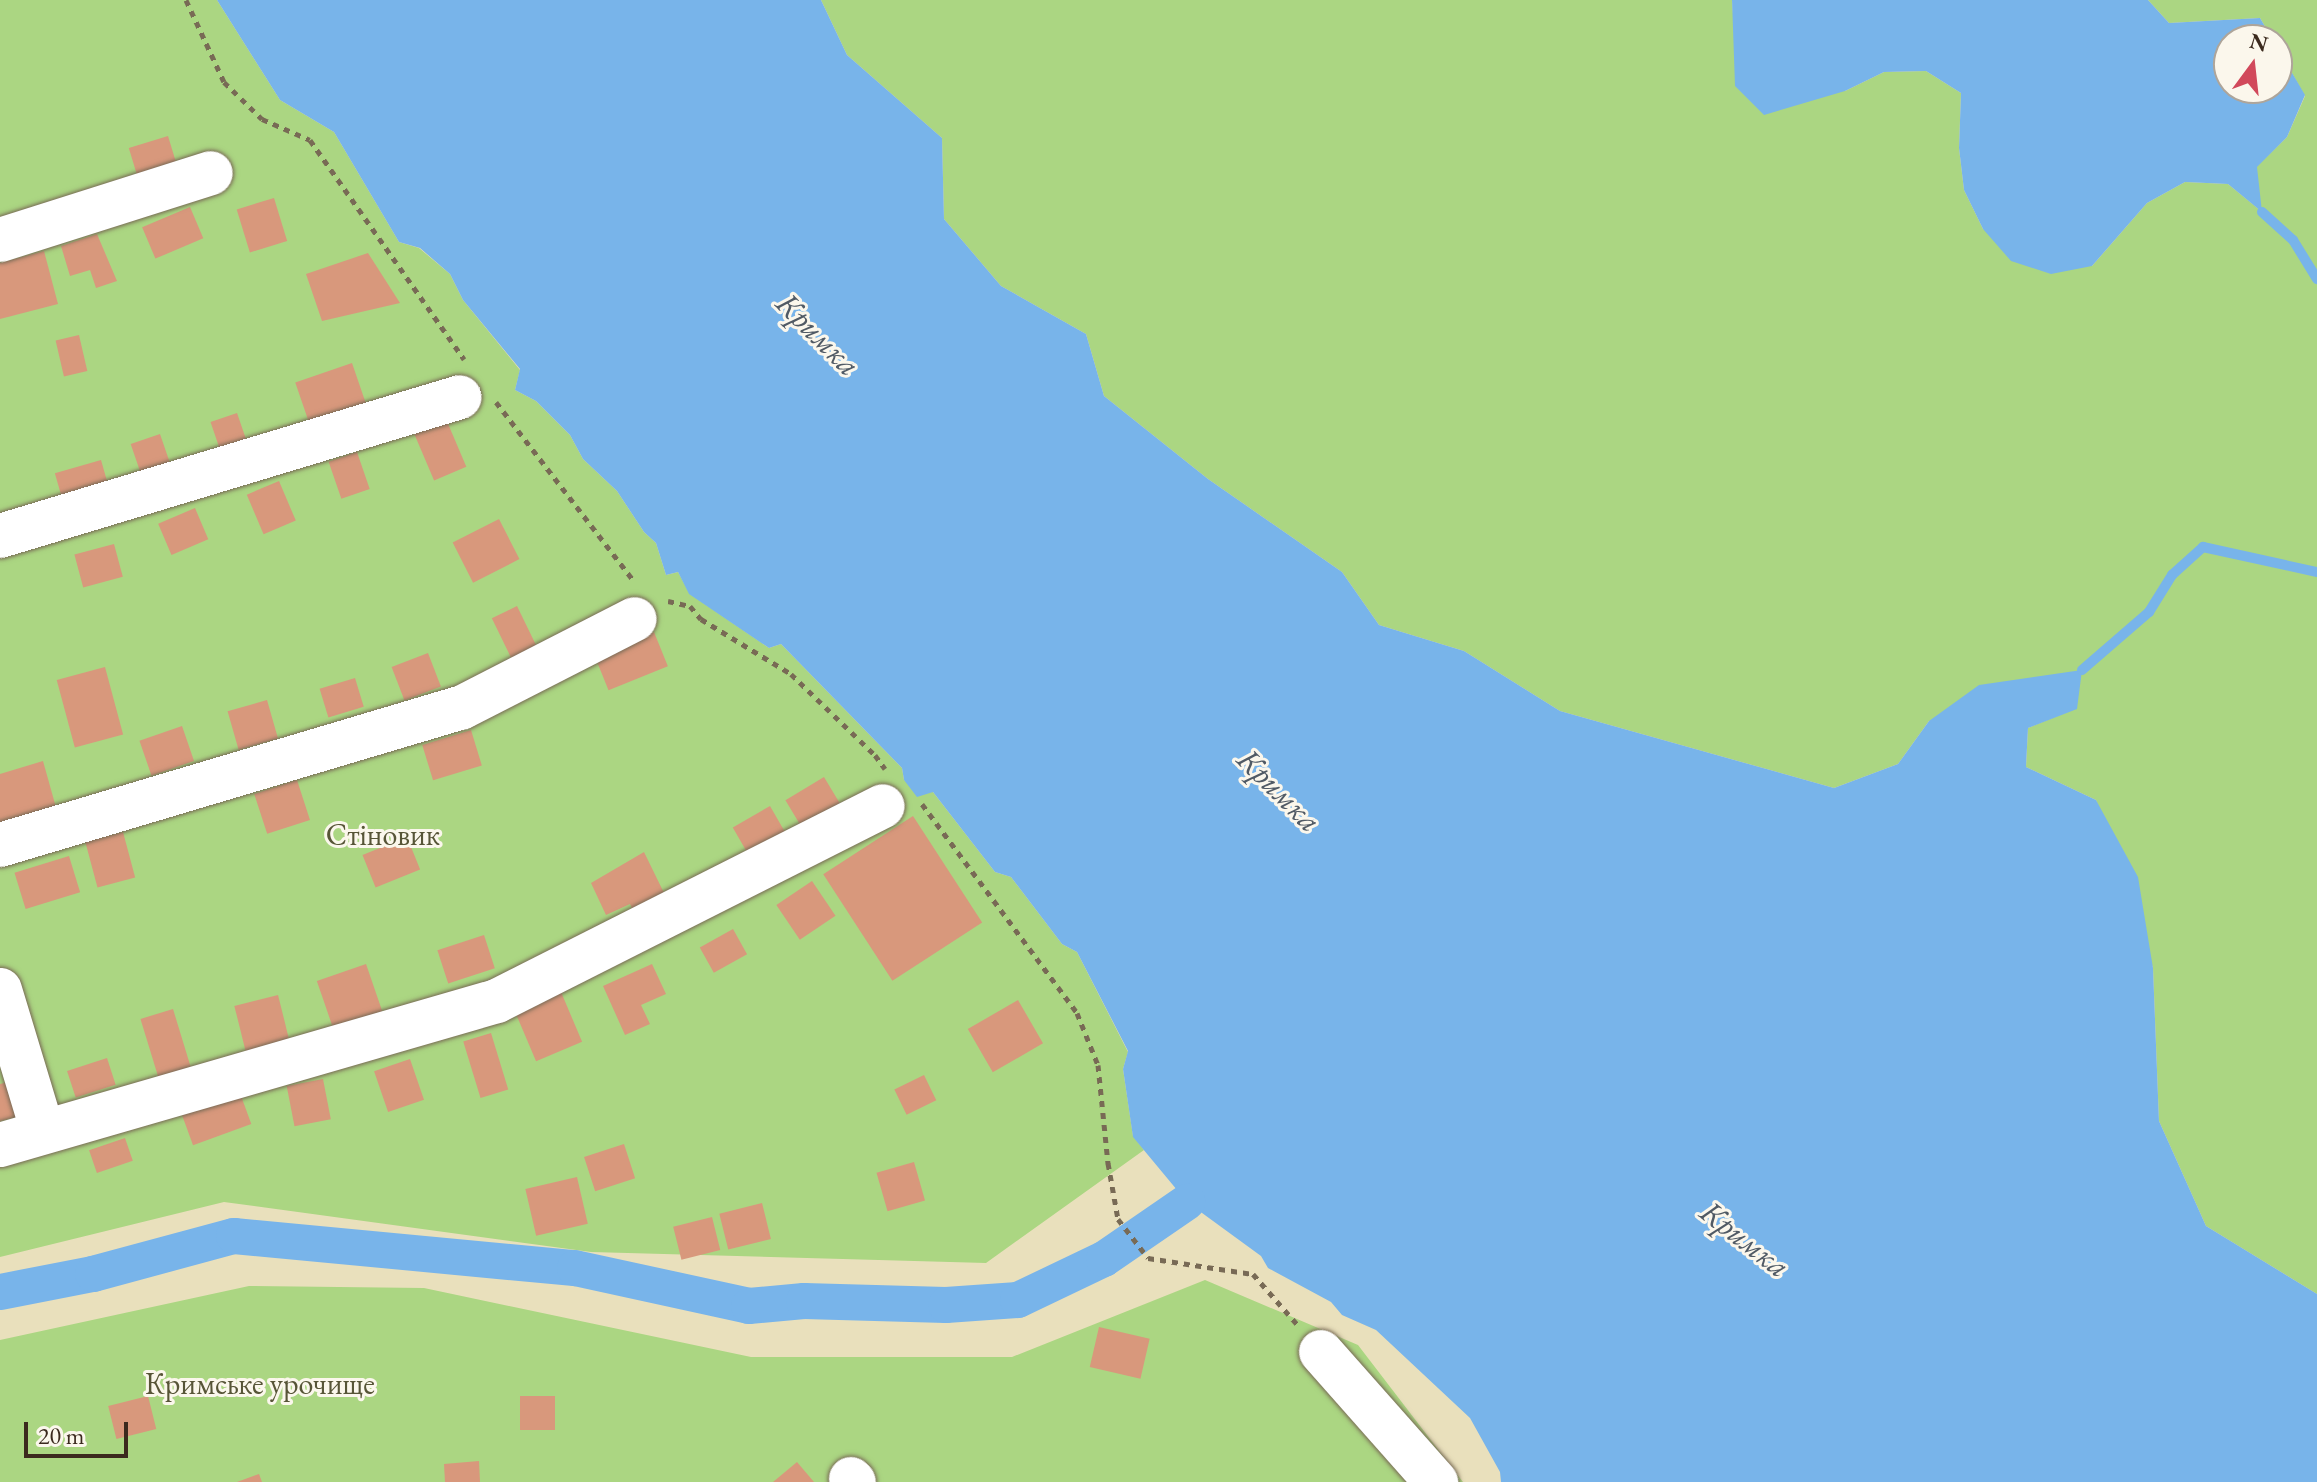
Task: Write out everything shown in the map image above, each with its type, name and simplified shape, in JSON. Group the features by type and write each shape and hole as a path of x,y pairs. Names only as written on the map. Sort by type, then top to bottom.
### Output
{"lane":[{"path":"0,240 211,173"},
{"path":"0,536 474,387"},
{"path":"0,845 461,708 644,600"},
{"path":"0,1145 497,1001 895,804"},
{"path":"0,990 43,1132"},
{"path":"1321,1352 1436,1482"}],"path":[{"path":"186,0 224,82 262,119 310,140 474,387 644,600 690,606 701,619 791,674 875,755 895,804 919,801 1077,1013 1098,1065 1118,1219 1148,1258 1253,1274 1321,1352"}],"green space":[{"name":"Стіновик","path":"0,0 217,0 280,100 334,132 399,242 419,248 450,274 463,300 520,370 515,390 536,401 570,435 583,459 617,491 644,532 656,543 666,575 678,572 690,594 769,648 781,644 902,768 904,780 933,792 995,872 1011,877 1062,944 1077,952 1128,1052 1123,1069 1133,1136 1144,1150 986,1263 591,1252 224,1202 0,1257"},
{"path":"821,0 1732,0 1735,42 1845,91 1884,72 1926,71 1961,93 1959,148 1964,190 1983,229 2092,266 2147,203 2185,182 2228,184 2261,211 2256,167 2287,137 2305,96 2293,75 2293,24 2264,24 2260,18 2169,23 2148,0 2317,0 2317,1294 2206,1226 2159,1121 2153,968 2096,800 2026,767 2028,728 2077,708 1929,721 1898,764 1834,788 1560,711 1464,651 1379,625 1342,572 1208,479 1104,396 1086,334 1001,286 944,219 942,138 847,55"},
{"name":"Кримське урочище","path":"1205,1280 1358,1345 1463,1482 0,1482 0,1340 249,1286 424,1288 751,1357 1012,1357"}],"water":[{"name":"Кримка","path":"217,0 821,0 847,55 942,138 944,219 1001,286 1086,334 1104,396 1208,479 1342,572 1379,625 1464,651 1560,711 1834,788 1898,764 1929,721 1979,685 2082,670 2077,709 2028,728 2026,767 2096,800 2138,877 2153,968 2159,1121 2206,1226 2317,1294 2317,1482 1501,1482 1500,1472 1470,1418 1376,1330 1342,1315 1331,1302 1268,1268 1261,1256 1187,1202 1133,1137 1123,1069 1128,1051 1077,952 1062,944 1011,877 995,872 933,792 917,797 904,780 902,768 781,644 769,648 689,594 678,572 666,575 656,543 644,532 617,491 583,459 570,435 536,401 515,390 520,369 463,300 450,274 420,248 399,242 334,132 280,100"},
{"path":"1732,0 2148,0 2169,23 2260,18 2264,24 2213,24 2213,104 2293,104 2293,74 2305,95 2287,137 2257,167 2262,212 2228,184 2185,182 2147,203 2092,266 2051,274 2011,261 1983,229 1964,190 1959,148 1961,93 1926,71 1884,72 1845,91 1764,115 1735,86"}],"building":[{"path":"168,136 177,166 138,178 129,148"},
{"path":"274,198 287,241 250,252 237,209"},
{"path":"190,207 203,238 155,259 142,227"},
{"path":"97,234 117,281 96,288 90,270 70,276 61,246"},
{"path":"44,251 58,304 0,319 0,263"},
{"path":"368,253 400,303 322,321 306,274"},
{"path":"79,335 87,371 64,376 56,340"},
{"path":"352,363 369,412 312,432 295,383"},
{"path":"237,413 247,442 221,451 211,422"},
{"path":"446,419 466,467 434,481 414,433"},
{"path":"160,434 173,471 143,481 131,444"},
{"path":"357,452 370,489 341,499 329,462"},
{"path":"101,460 110,491 64,504 55,473"},
{"path":"279,481 296,521 264,534 247,495"},
{"path":"195,508 208,539 171,555 158,524"},
{"path":"499,519 519,559 473,583 453,543"},
{"path":"114,544 123,577 83,587 74,555"},
{"path":"517,606 538,649 513,661 492,618"},
{"path":"654,632 668,666 609,690 595,656"},
{"path":"428,653 441,687 404,701 392,667"},
{"path":"105,667 123,735 75,748 57,680"},
{"path":"355,678 364,707 328,718 320,689"},
{"path":"267,700 278,738 239,750 228,711"},
{"path":"182,726 194,761 151,776 139,741"},
{"path":"471,730 482,765 433,780 422,745"},
{"path":"43,761 57,811 0,828 0,774"},
{"path":"824,777 841,805 802,828 785,800"},
{"path":"297,780 310,820 267,834 254,794"},
{"path":"770,806 787,835 750,857 733,828"},
{"path":"913,816 982,923 892,981 823,874"},
{"path":"123,832 135,877 97,887 85,842"},
{"path":"407,837 420,869 376,887 362,855"},
{"path":"644,852 665,895 633,910 630,904 606,915 591,883"},
{"path":"69,856 80,892 26,909 14,873"},
{"path":"812,881 835,916 800,940 776,905"},
{"path":"733,929 747,954 714,973 700,947"},
{"path":"484,935 495,968 448,983 437,950"},
{"path":"366,964 385,1020 336,1037 317,981"},
{"path":"652,964 666,994 641,1005 650,1024 625,1035 603,986"},
{"path":"561,992 582,1042 536,1061 515,1012"},
{"path":"278,995 293,1056 250,1067 234,1006"},
{"path":"1018,1000 1043,1043 993,1072 968,1029"},
{"path":"173,1009 192,1071 159,1081 140,1019"},
{"path":"491,1033 508,1089 481,1098 463,1041"},
{"path":"107,1058 116,1085 76,1098 67,1071"},
{"path":"410,1059 424,1100 388,1112 374,1071"},
{"path":"924,1075 936,1100 907,1115 894,1089"},
{"path":"323,1079 331,1119 295,1126 287,1086"},
{"path":"16,1080 24,1115 0,1121 0,1084"},
{"path":"240,1093 251,1124 193,1145 182,1114"},
{"path":"125,1138 133,1161 97,1173 89,1150"},
{"path":"624,1144 635,1178 595,1191 584,1157"},
{"path":"914,1162 925,1200 888,1211 877,1173"},
{"path":"577,1177 588,1224 536,1236 525,1189"},
{"path":"762,1203 771,1239 728,1250 719,1214"},
{"path":"712,1217 720,1250 681,1260 673,1227"},
{"path":"1099,1327 1150,1339 1140,1379 1090,1367"},
{"path":"148,1396 156,1429 116,1439 108,1406"},
{"path":"520,1396 555,1396 555,1430 520,1430"},
{"path":"479,1461 480,1482 445,1482 444,1464"},
{"path":"797,1462 814,1482 773,1482"},
{"path":"259,1474 262,1482 237,1482"}],"waterway":[{"path":"2262,212 2293,240 2317,279"},
{"path":"2082,670 2149,612 2172,575 2203,547 2317,572"},
{"path":"0,1292 93,1274 234,1236 575,1268 749,1306 804,1301 946,1305 1018,1300 1104,1259 1187,1202"}]}
